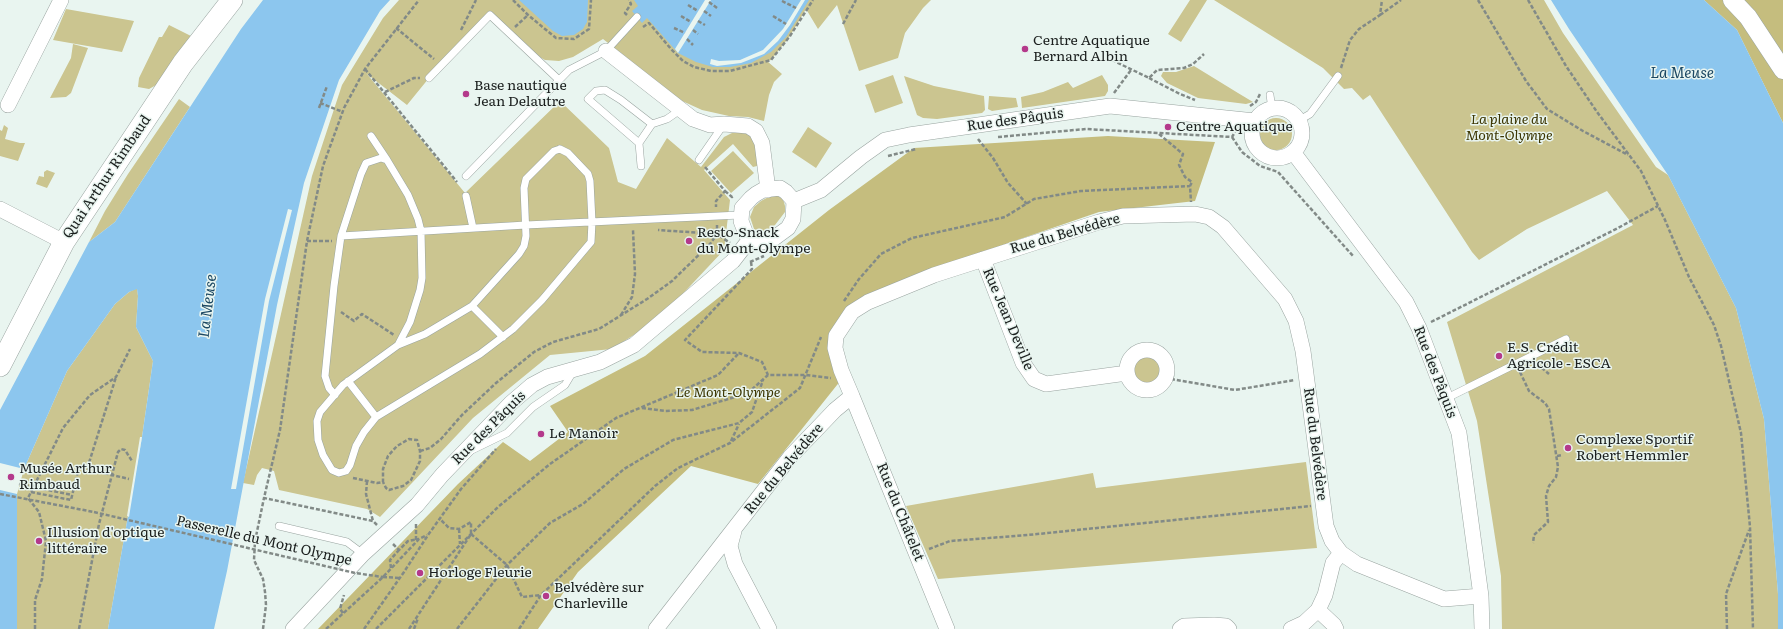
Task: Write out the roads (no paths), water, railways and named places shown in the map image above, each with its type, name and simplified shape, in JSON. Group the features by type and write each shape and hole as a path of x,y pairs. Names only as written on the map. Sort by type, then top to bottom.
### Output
{"main road":[{"name":"Quai Arthur Rimbaud","path":"0,366 6,339 64,242 183,63 232,0"}],"street":[{"path":"9,106 61,0"},
{"path":"1732,0 1748,17 1783,70"},
{"path":"606,51 693,119 710,125 724,124 748,126 756,131 762,142 768,190"},
{"path":"1271,102 1287,110 1294,115 1298,121 1301,127 1301,141 1293,152 1285,157 1269,157 1261,152 1256,146 1252,130 1255,121 1271,102"},
{"name":"Rue des Pâquis","path":"794,201 821,190 861,156 885,140 910,135 1110,106 1255,121"},
{"name":"Rue des Pâquis","path":"1293,152 1406,302 1419,328 1458,433 1481,596 1482,629"},
{"path":"780,188 794,201 793,219 788,228 773,239 747,250 740,215 742,208 751,198 763,190 780,188"},
{"path":"0,208 64,242"},
{"name":"Rue du Belvédère","path":"656,629 790,457 835,410 852,396 845,380 835,348 836,336 852,312 868,302 934,275 1099,222 1123,216 1195,214 1209,217 1223,227 1285,299 1296,321 1303,351 1326,526 1332,541 1341,553 1358,564 1444,599 1481,596"},
{"name":"Rue des Pâquis","path":"293,629 363,554 389,540 417,505 460,456 510,403 532,385 547,377 600,362 634,345 747,250"},
{"name":"Rue Jean Deville","path":"983,259 1023,362 1034,379 1046,384 1127,372"},
{"path":"1146,350 1158,354 1163,358 1166,371 1165,378 1156,387 1144,390 1133,384 1127,372 1129,360 1134,354 1146,350"},
{"name":"Rue du Châtelet","path":"852,396 947,629"},
{"path":"735,528 730,546 734,564 769,629"},
{"path":"1291,629 1304,623 1318,610 1325,594 1333,563 1341,553"},
{"path":"1318,610 1334,625 1336,629"},
{"path":"1180,629 1184,626 1214,625 1226,626 1229,629"}],"lane":[{"path":"429,78 490,15 559,80"},
{"path":"466,176 569,70 606,51 635,20"},
{"path":"1298,121 1310,114 1338,76"},
{"path":"639,143 588,99 596,91 605,90 621,100 652,124"},
{"path":"641,166 639,143 652,124 667,118 680,110"},
{"path":"699,160 724,124"},
{"path":"371,136 408,195 418,219 421,231 422,278 420,290 410,322 400,343"},
{"path":"560,149 567,151 588,174 590,181 592,222 591,242 542,300 513,329 480,354 376,417 364,432 348,468 342,473 334,472 319,446 317,427 319,415 348,381 400,343 425,334 472,306 519,254 524,246 526,225 524,188 526,179 554,151 560,149"},
{"path":"335,395 329,388 325,376 341,238 361,174 366,163 381,158 387,160"},
{"path":"466,196 472,228"},
{"path":"341,238 472,228 740,215"},
{"path":"472,306 503,337"},
{"path":"1445,400 1566,339"},
{"path":"460,456 507,433 533,407 565,385 575,368"},
{"path":"348,381 376,417"},
{"path":"279,526 347,542 363,554"}],"water":[{"path":"263,0 390,0 380,11 339,80 304,183 277,305 227,571 214,629 108,629 142,437 153,361 136,327 137,289 129,292 115,304 67,371 24,469 0,463 0,410 89,242 115,222 241,29"},
{"path":"519,0 588,0 587,22 583,29 574,35 562,36 553,31"},
{"path":"634,0 809,0 786,37 771,52 751,63 730,67 713,67 696,62 678,53 647,18 642,23 632,11 638,6"},
{"name":"La Meuse","path":"1551,0 1704,0 1737,30 1783,123 1783,629 1778,629 1778,594 1764,419 1736,308 1668,175"},
{"path":"0,490 17,494 17,629 0,629"}],"place":[{"name":"Centre Aquatique Bernard Albin","path":"1025,49"},
{"name":"Base nautique Jean Delautre","path":"466,94"},
{"name":"Centre Aquatique","path":"1168,127"},
{"name":"Resto-Snack du Mont-Olympe","path":"689,241"},
{"name":"E.S. Crédit Agricole - ESCA","path":"1499,356"},
{"name":"Le Manoir","path":"541,434"},
{"name":"Complexe Sportif Robert Hemmler","path":"1568,448"},
{"name":"Musée Arthur Rimbaud","path":"11,477"},
{"name":"Illusion d'optique littéraire","path":"39,541"},
{"name":"Horloge Fleurie","path":"420,573"},
{"name":"Belvédère sur Charleville","path":"546,596"}],"park label":[{"name":"La plaine du Mont-Olympe","path":"1509,128"},
{"name":"Le Mont-Olympe","path":"728,393"}]}
